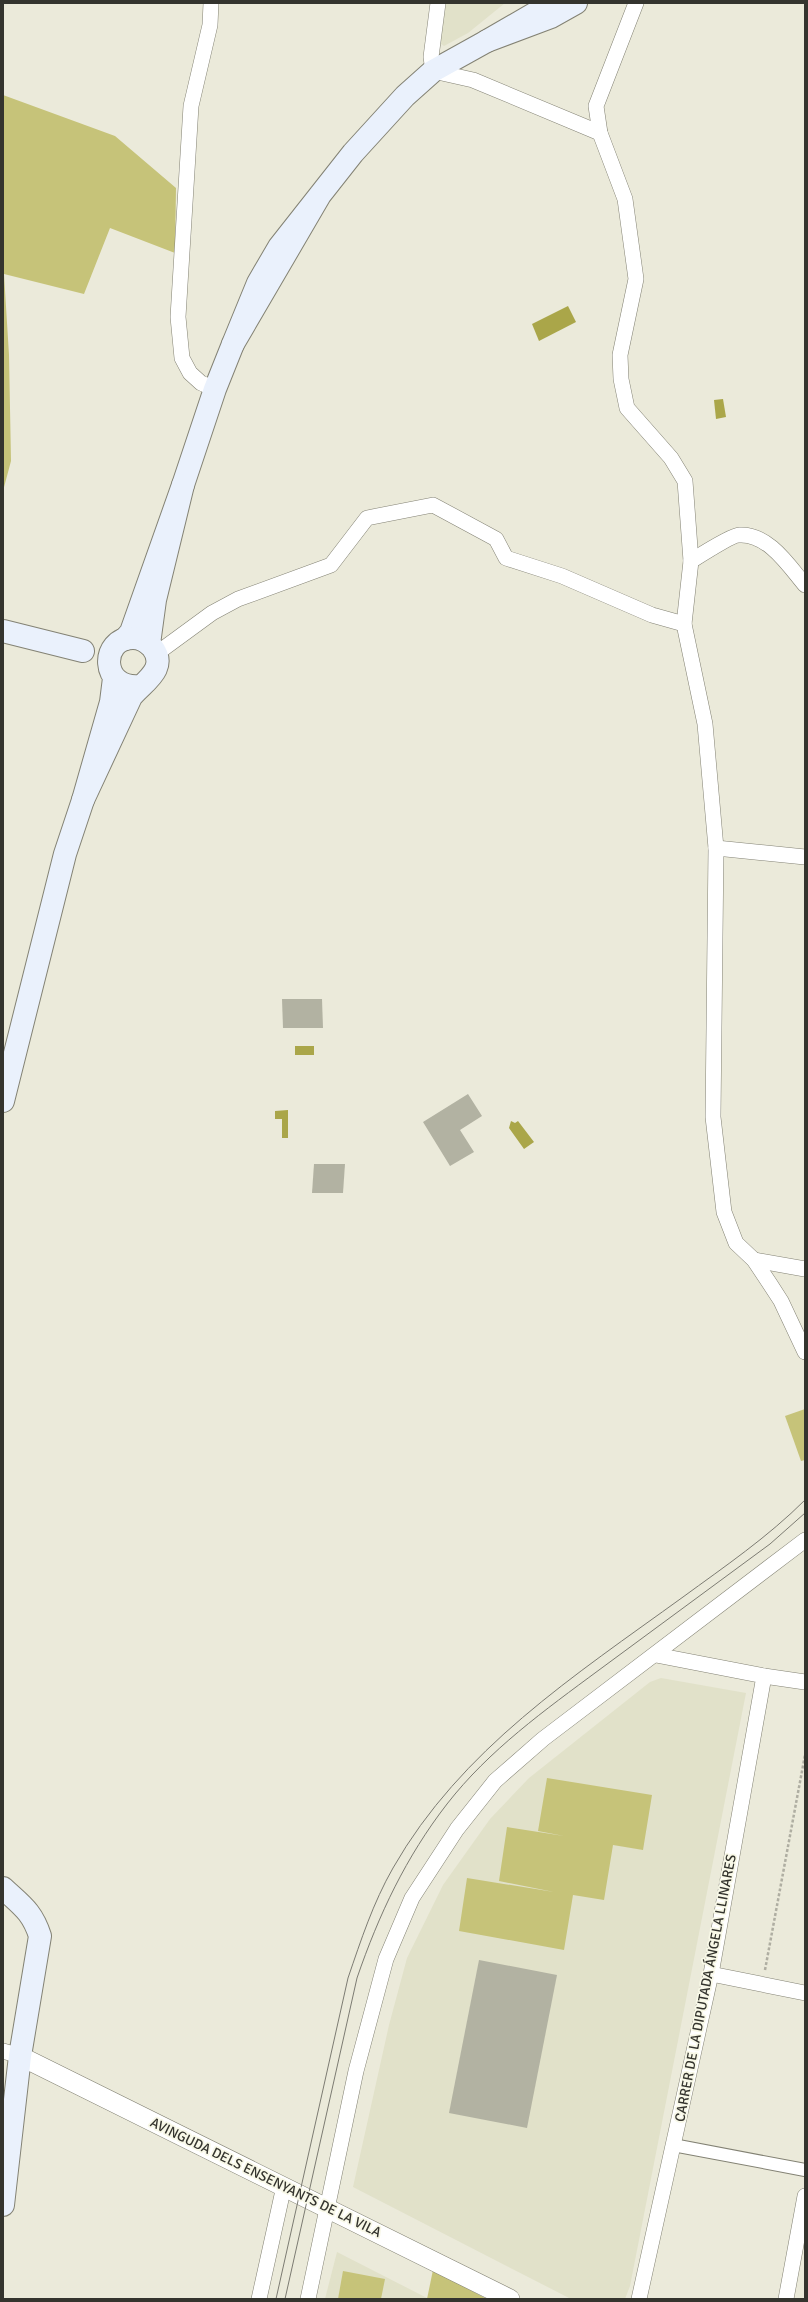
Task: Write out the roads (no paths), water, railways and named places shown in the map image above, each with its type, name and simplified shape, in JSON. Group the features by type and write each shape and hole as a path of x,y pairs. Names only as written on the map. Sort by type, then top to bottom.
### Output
{"main road":[{"path":"3,1101 61,869 83,800 111,702 116,658 131,632 183,485 214,389 258,283 279,247 320,195 382,120 433,71 544,8 556,3"},
{"path":"487,41 551,17 576,3"},
{"path":"83,800 120,717 140,686 155,674 158,664 152,649 155,600 183,485"},
{"path":"3,631 116,658 142,640 152,649"},
{"path":"116,658 126,686 140,686"},
{"path":"3,1888 26,1908 34,1919 40,1936 12,2054 3,2205"}],"street":[{"path":"211,3 210,25 192,106 178,317 182,358 190,373 201,383 214,389"},
{"path":"438,3 431,57 433,71 473,80 600,133"},
{"path":"636,3 596,106 600,133 625,199 636,279 620,355 621,379 627,408 671,458 685,481 690,561 684,624 705,724 716,848 713,1117 724,1212 736,1243 754,1260 781,1301 805,1352"},
{"path":"152,649 238,599 331,564 367,518 433,506 496,539 506,558 562,576 652,615 684,624"},
{"path":"690,561 738,535 760,539 785,561 805,586"},
{"path":"716,848 805,856"},
{"path":"754,1260 805,1269"},
{"path":"308,2299 356,2070 386,1959 412,1898 457,1829 495,1781 543,1739 656,1655 805,1540"},
{"path":"656,1655 764,1676 805,1682"},
{"name":"CARRER DE LA DIPUTADA ÁNGELA LLINARES","path":"638,2299 710,1974 764,1676"},
{"path":"710,1974 805,1993"},
{"name":"AVINGUDA DELS ENSENYANTS DE LA VILA","path":"12,2054 284,2186 510,2299"},
{"path":"673,2144 805,2170"},
{"path":"259,2299 284,2186"},
{"path":"786,2299 805,2196"}],"tram line":[{"path":"276,2299 348,1978 379,1895 393,1868 421,1825 452,1787 486,1751 523,1718 561,1686 601,1656 746,1551 776,1527 805,1500"},
{"path":"285,2299 357,1978 384,1909 406,1865 432,1824 463,1784 499,1748 518,1732 770,1544 805,1513"}]}
